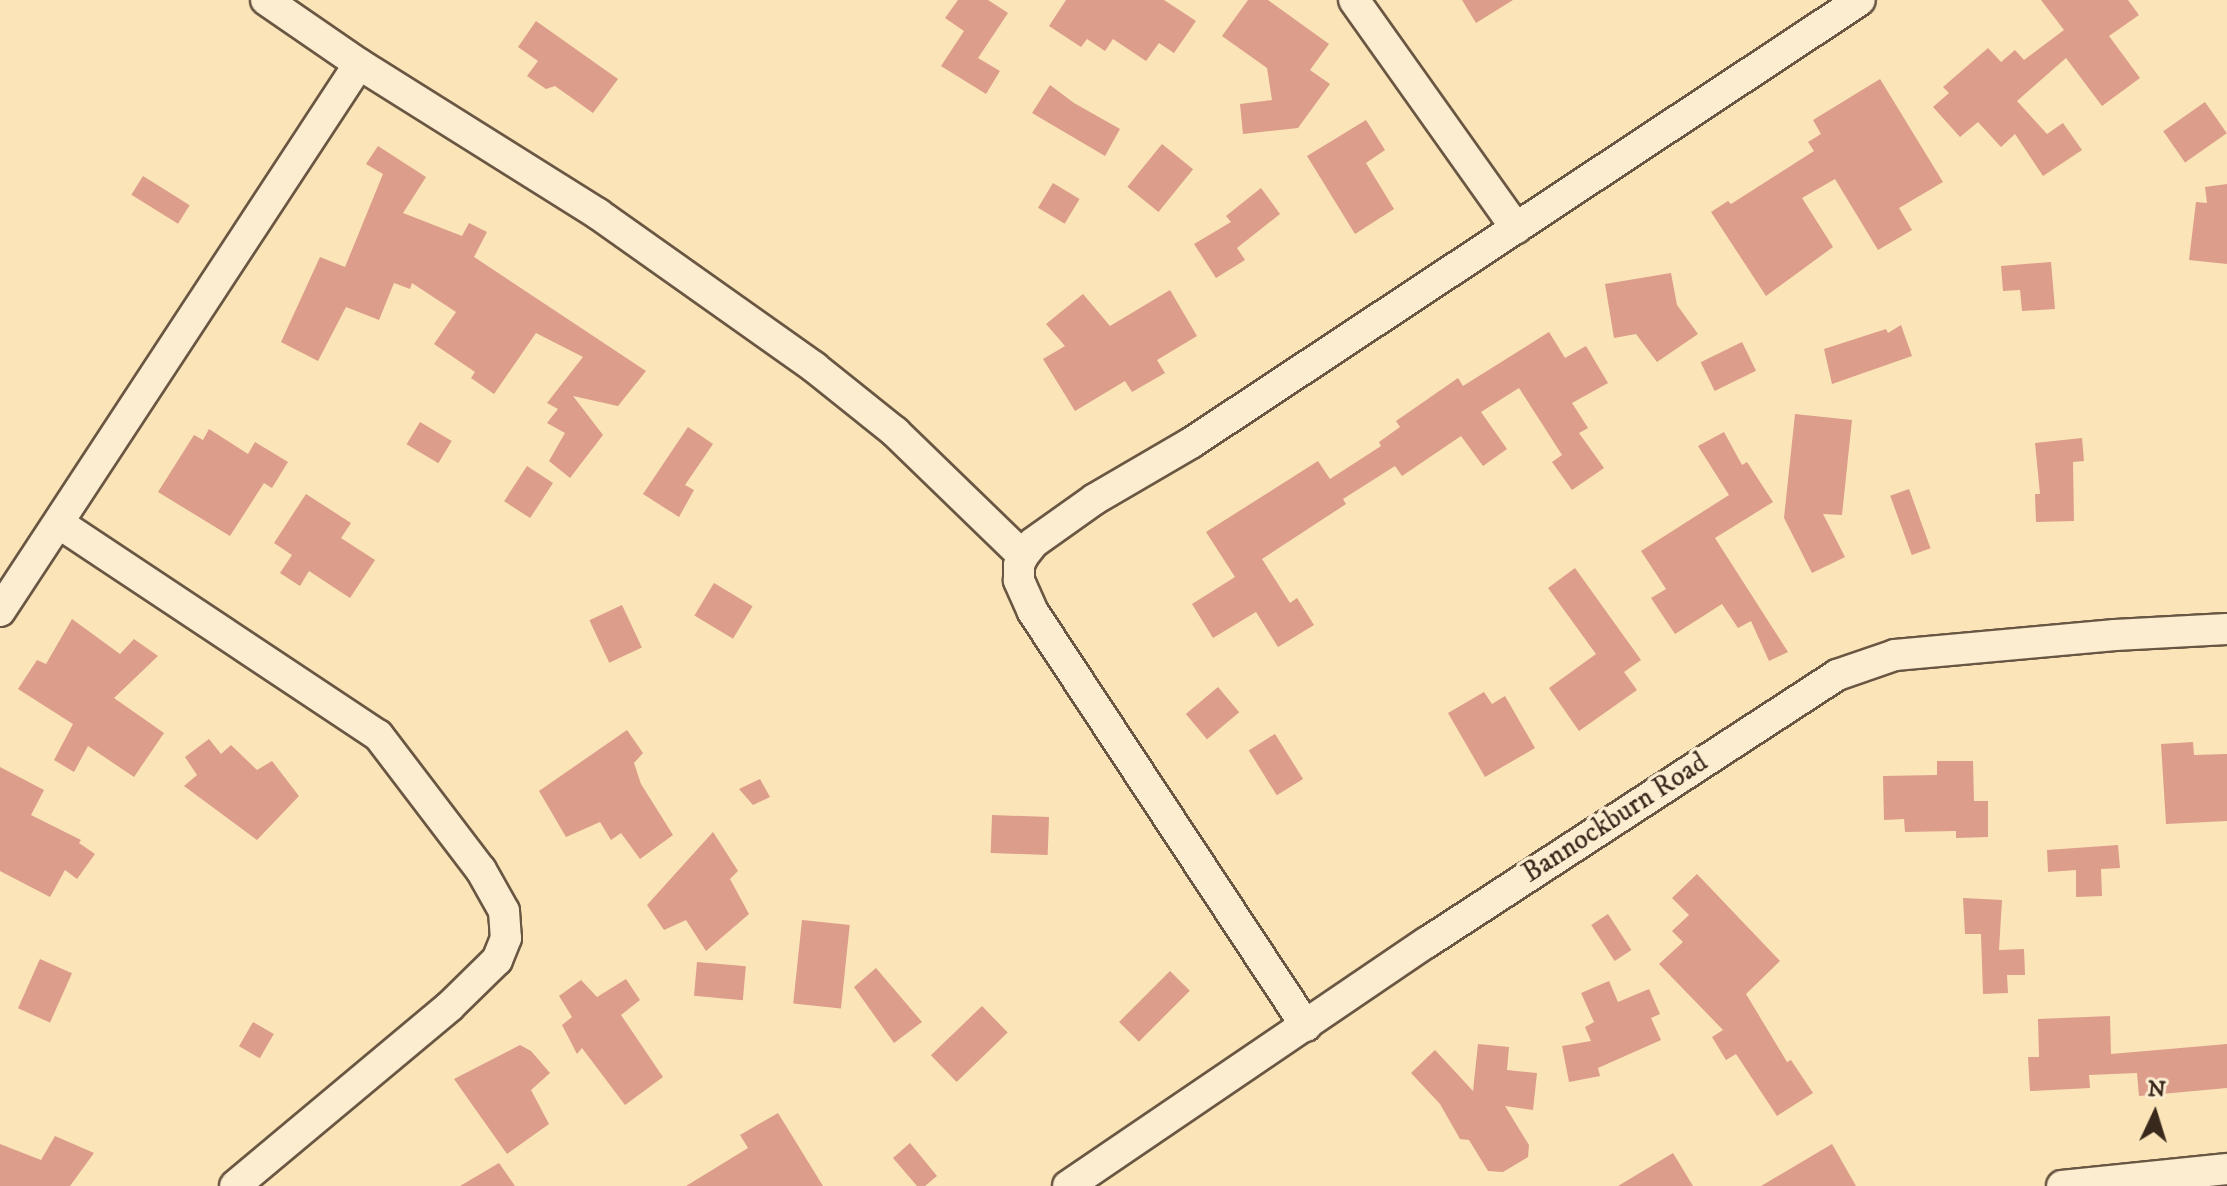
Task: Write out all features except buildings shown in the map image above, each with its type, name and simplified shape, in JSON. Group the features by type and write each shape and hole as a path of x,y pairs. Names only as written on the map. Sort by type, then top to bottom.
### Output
{"street":[{"path":"266,0 359,64 598,214 814,367 895,432 1023,556"},
{"path":"1354,0 1516,228"},
{"path":"1306,1026 1033,612 1019,580 1023,556 1033,543 1095,499 1191,443 1860,0"},
{"path":"0,611 60,524 359,64"},
{"path":"60,524 378,735 481,870 504,911 506,938 497,960 449,1007 235,1186"},
{"name":"Bannockburn Road","path":"1068,1186 1426,943 1796,698 1860,664 1895,655 2115,635 2227,629"},
{"path":"2062,1186 2227,1169"}]}
